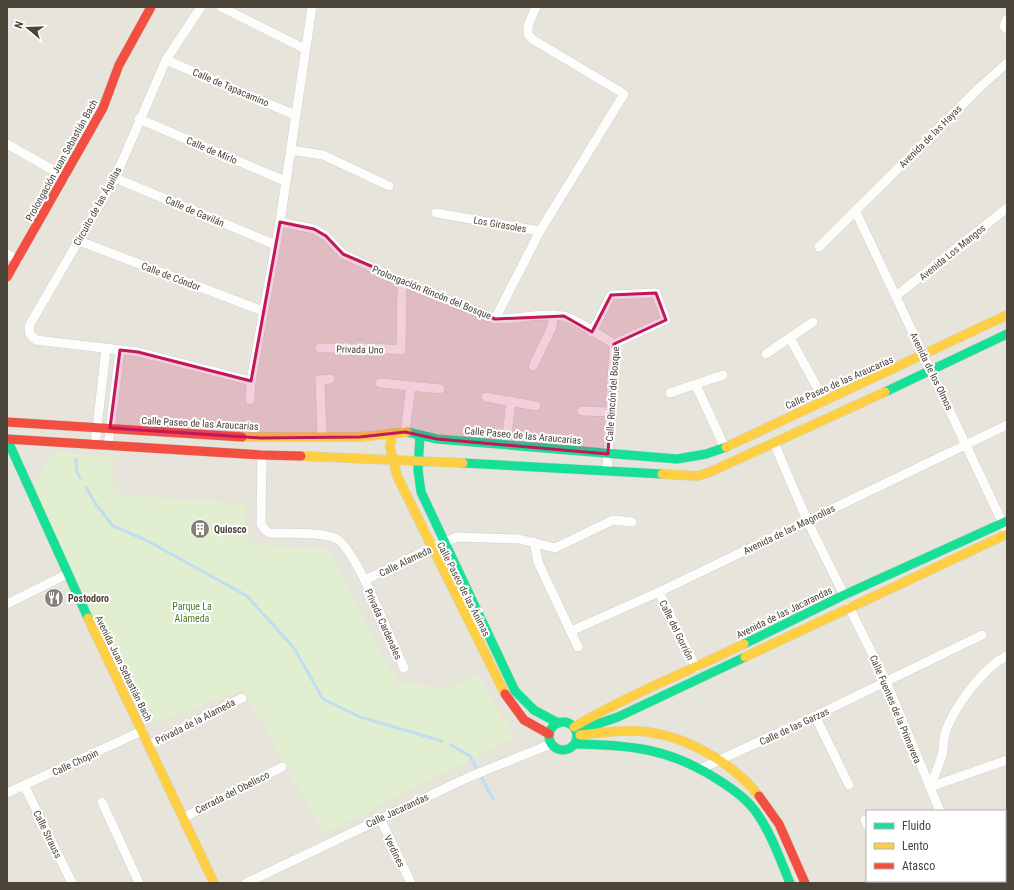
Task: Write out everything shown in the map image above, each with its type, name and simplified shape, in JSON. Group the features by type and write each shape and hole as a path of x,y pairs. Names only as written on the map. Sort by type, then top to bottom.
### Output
{"street":[{"name":"Prolongación Juan Sebastián Bach","path":"7,277 103,108 119,65 151,7"},
{"name":"Circuito de las Águilas","path":"201,7 166,60 115,178 29,326 30,334 36,340 156,356 251,381"},
{"path":"221,7 305,49"},
{"path":"250,400 251,381 280,222 312,7"},
{"path":"536,7 528,26 528,34 532,39 624,94 540,231"},
{"path":"1007,19 1004,26 1007,29"},
{"name":"Calle de Tapacamino","path":"166,60 295,115"},
{"name":"Avenida de las Hayas","path":"820,247 855,210 979,88 1007,63"},
{"name":"Calle de Mirlo","path":"140,119 285,181"},
{"path":"7,144 65,177"},
{"path":"290,150 323,155 389,186"},
{"name":"Calle de Gavilán","path":"115,178 276,245"},
{"name":"Avenida Los Mangos","path":"896,296 1007,208"},
{"name":"Avenida de los Olmos","path":"855,210 966,444 1005,522 1007,533"},
{"name":"Los Girasoles","path":"436,213 540,231 495,319"},
{"name":"Prolongación Rincón del Bosque","path":"280,222 314,229 326,236 343,254 402,282 495,319 508,320 553,315 564,316 614,344"},
{"name":"Calle de Cóndor","path":"79,240 263,311"},
{"path":"7,254 18,260"},
{"name":"Privada Uno","path":"320,348 374,348 400,350 402,282"},
{"name":"Calle Rincón del Bosque","path":"592,332 611,295 656,293 666,320 614,344 607,471"},
{"path":"533,366 552,327 553,315"},
{"name":"Calle Paseo de las Araucarias","path":"7,422 260,438 360,437 405,432 437,439 608,454 689,459 724,446 924,356 1007,315"},
{"path":"766,354 813,322"},
{"path":"7,439 108,446 697,476 710,472 932,371 1007,334"},
{"path":"790,338 824,400"},
{"path":"95,445 106,349"},
{"path":"108,446 120,350"},
{"path":"670,393 723,376"},
{"path":"322,438 320,380 330,379"},
{"path":"380,383 440,389"},
{"path":"696,385 724,446"},
{"path":"405,432 411,386"},
{"path":"486,397 536,406"},
{"path":"506,445 510,401"},
{"path":"582,411 610,412"},
{"name":"Avenida de las Magnolias","path":"571,631 659,592 1007,425"},
{"name":"Calle Paseo de las Ánimas","path":"392,433 390,447 397,476 431,548 506,697 516,713 528,725 549,734"},
{"name":"Calle Paseo de las Ánimas","path":"420,435 416,479 420,492 515,691 525,704 536,713 558,723"},
{"name":"Avenida Juan Sebastián Bach","path":"7,439 67,574 214,883"},
{"path":"774,443 807,520 844,595"},
{"name":"Privada Cardenales","path":"262,454 261,524 265,530 270,533 326,535 336,539 344,545 365,580 404,668"},
{"path":"445,542 457,537 519,539 555,548 613,520 632,522"},
{"name":"Avenida de las Jacarandas","path":"575,734 610,706 696,668 844,595 1005,522"},
{"path":"790,883 767,829 755,810 736,791 702,768 667,753 575,734 567,723 558,723 549,734 551,744 559,749 568,749 575,734 631,711 1007,533"},
{"name":"Calle Alameda","path":"365,580 445,542"},
{"path":"534,542 538,562 578,647"},
{"path":"7,604 67,574"},
{"name":"Calle del Gorrión","path":"659,592 696,668"},
{"name":"Calle Fuentes de la Primavera","path":"850,607 886,681 940,810"},
{"name":"Calle de las Garzas","path":"702,768 815,716 982,635"},
{"path":"930,787 942,756 945,734 953,716 982,676 1000,659 1007,656"},
{"name":"Privada de la Alameda","path":"149,745 242,698"},
{"path":"631,711 626,717 625,727 633,732"},
{"path":"815,716 849,785"},
{"name":"Calle Chopin","path":"7,793 142,731"},
{"path":"575,734 633,732 670,737 699,748 719,761 744,781 766,804 779,824 805,883"},
{"name":"Calle Jacarandas","path":"246,883 469,777 551,744"},
{"path":"930,787 1007,760"},
{"name":"Cerrada del Obelisco","path":"183,818 282,767"},
{"name":"Calle Strauss","path":"24,785 72,883"},
{"path":"102,802 139,883"},
{"name":"Verdines","path":"380,818 411,883"}],"highlighted area":[{"path":"280,222 314,229 326,236 343,254 495,319 564,316 592,332 611,295 656,293 666,320 614,344 608,454 437,439 405,432 360,437 260,438 110,428 120,350 138,352 251,381"}],"shaded area":[{"path":"7,7 1007,7 1007,883 7,883"}],"green space":[{"name":"Parque La Alameda","path":"55,452 114,457 113,494 246,504 244,537 252,544 329,550 398,683 448,688 478,676 515,738 324,834 243,690 155,723 107,646 30,488"}],"waterway":[{"path":"76,459 77,471 80,478"},
{"path":"86,487 95,503 113,526 146,540 247,596 294,648 323,699 360,717 442,741"},
{"path":"451,745 470,756 493,799"}],"traffic: fast":[{"path":"885,392 1007,334"},
{"path":"407,432 437,439 677,459 706,454 726,447"},
{"path":"420,435 418,470 421,492 515,691 534,710 558,723"},
{"path":"7,439 88,618"},
{"path":"463,463 662,474"},
{"path":"744,644 844,595 1007,521"},
{"path":"580,730 618,717 745,657"},
{"path":"563,722 573,726 577,736 573,746 563,750 553,746 549,736 553,726 563,722"},
{"path":"575,744 632,747 649,750 682,761 717,779 743,798 756,812 771,837 790,883"}],"traffic: slow":[{"path":"726,447 1007,315"},
{"path":"662,474 697,476 710,472 885,392"},
{"path":"242,437 360,437 407,432"},
{"path":"392,433 390,447 397,476 505,694"},
{"path":"301,456 463,463"},
{"path":"745,657 1007,534"},
{"path":"88,618 214,883"},
{"path":"574,727 636,694 744,644"},
{"path":"580,735 638,731 655,733 672,738 689,744 720,761 748,783 759,796"}],"traffic: jam":[{"path":"7,277 103,108 119,65 151,7"},
{"path":"7,422 242,437"},
{"path":"7,439 262,455 301,456"},
{"path":"505,694 524,720 549,734"},
{"path":"759,796 779,824 805,883"}],"place":[{"name":"Quiosco","path":"200,529"},
{"name":"Postodoro","path":"54,598"}]}
